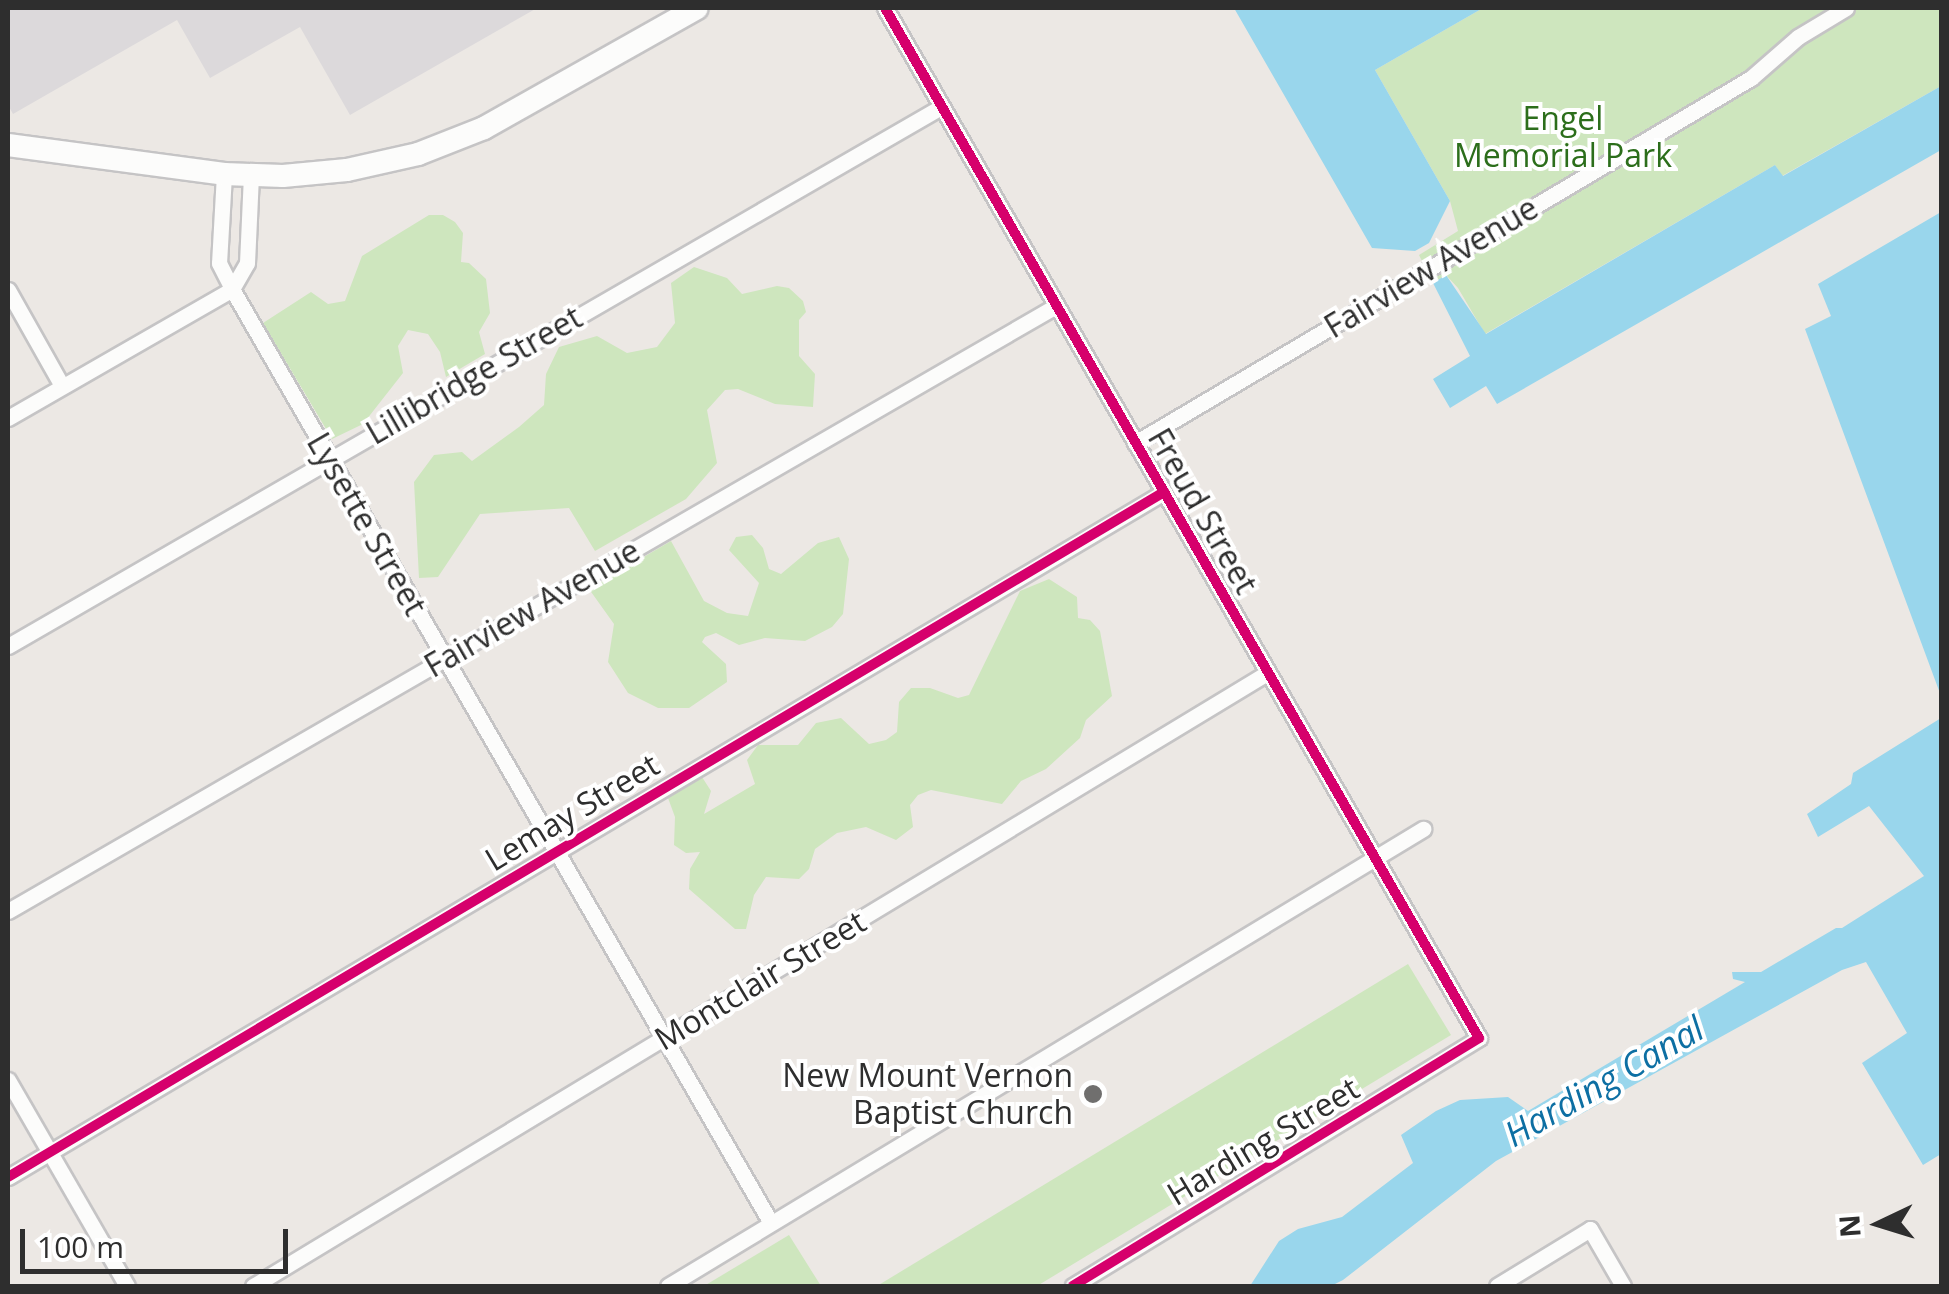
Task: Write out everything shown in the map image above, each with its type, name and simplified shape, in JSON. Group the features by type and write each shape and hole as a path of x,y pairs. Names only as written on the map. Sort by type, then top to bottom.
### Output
{"street":[{"path":"8,145 251,176 346,170 452,141 512,113 698,8"},
{"name":"Freud Street","path":"884,8 1480,1038"},
{"name":"Fairview Avenue","path":"1135,443 1751,78 1798,37 1846,8"},
{"name":"Lillibridge Street","path":"8,646 941,107"},
{"name":"Lysette Street","path":"224,174 219,263 232,288 771,1224"},
{"path":"8,418 232,288 247,263 251,176"},
{"path":"8,290 62,386"},
{"name":"Fairview Avenue","path":"8,910 1056,306"},
{"name":"Lemay Street","path":"8,1176 1164,492"},
{"name":"Montclair Street","path":"254,1286 1266,674"},
{"path":"668,1286 1422,829"},
{"name":"Harding Street","path":"1073,1286 1480,1038"},
{"path":"8,1080 127,1286"},
{"path":"1497,1286 1590,1230 1623,1286"}],"shaded area":[{"path":"8,8 537,8 350,115 300,27 210,78 177,20 13,114 8,105"}],"green space":[{"name":"Engel Memorial Park","path":"1483,8 1941,8 1941,86 1782,176 1775,165 1485,334 1458,288 1446,275 1433,283 1419,255 1458,231 1450,201 1375,70"},
{"path":"429,215 443,215 455,222 463,233 461,262 469,263 486,279 490,313 479,332 485,354 446,377 440,352 428,334 408,330 398,346 403,373 363,424 332,439 263,323 311,292 328,304 345,301 362,256"},
{"path":"694,267 727,278 742,294 777,286 789,288 803,301 806,312 799,320 799,356 815,374 813,407 775,404 738,389 725,390 707,410 717,463 686,499 595,551 569,508 480,514 438,577 419,578 414,482 434,455 462,452 472,461 519,427 544,405 546,374 559,347 597,336 627,353 657,347 675,323 671,283"},
{"path":"752,535 763,548 769,569 781,574 818,543 839,537 849,559 843,614 832,627 805,641 765,638 739,645 716,633 705,637 702,642 726,664 727,682 689,708 658,708 628,693 608,662 614,624 589,589 671,541 704,601 727,613 748,616 759,583 729,550 736,537"},
{"path":"1049,579 1077,597 1078,618 1090,620 1100,631 1112,696 1086,720 1080,738 1046,769 1021,781 1002,804 931,790 918,795 910,805 913,827 896,840 866,827 837,833 815,849 809,869 799,879 766,877 754,895 746,929 735,929 689,889 690,869 700,852 686,853 674,845 675,817 668,798 702,777 711,791 704,814 755,784 747,760 758,745 798,745 816,723 841,718 869,744 886,740 897,732 899,702 911,688 930,688 958,698 969,695 1020,591"},
{"path":"1408,964 1451,1035 1037,1286 877,1286"},
{"path":"789,1235 821,1286 704,1286"}],"water":[{"path":"1234,8 1483,8 1375,70 1450,201 1429,243 1415,251 1372,248"},
{"path":"1941,86 1941,150 1497,404 1486,386 1450,408 1433,379 1470,356 1433,283 1446,275 1486,334 1775,165 1783,176"},
{"path":"1941,212 1941,696 1805,329 1831,316 1818,284"},
{"name":"Harding Canal","path":"1941,718 1941,1154 1923,1165 1862,1063 1907,1033 1866,962 1842,970 1496,1161 1343,1280 1331,1286 1250,1286 1279,1241 1298,1229 1342,1217 1413,1163 1401,1135 1436,1111 1460,1100 1508,1097 1528,1111 1745,982 1733,979 1732,972 1761,972 1842,928 1924,876 1869,806 1818,837 1807,814 1851,784 1853,773"}],"cycle path":[{"path":"885,8 1479,1038 1073,1286"},
{"path":"8,1177 1164,492"}],"place":[{"name":"New Mount Vernon Baptist Church","path":"1093,1094"}]}
